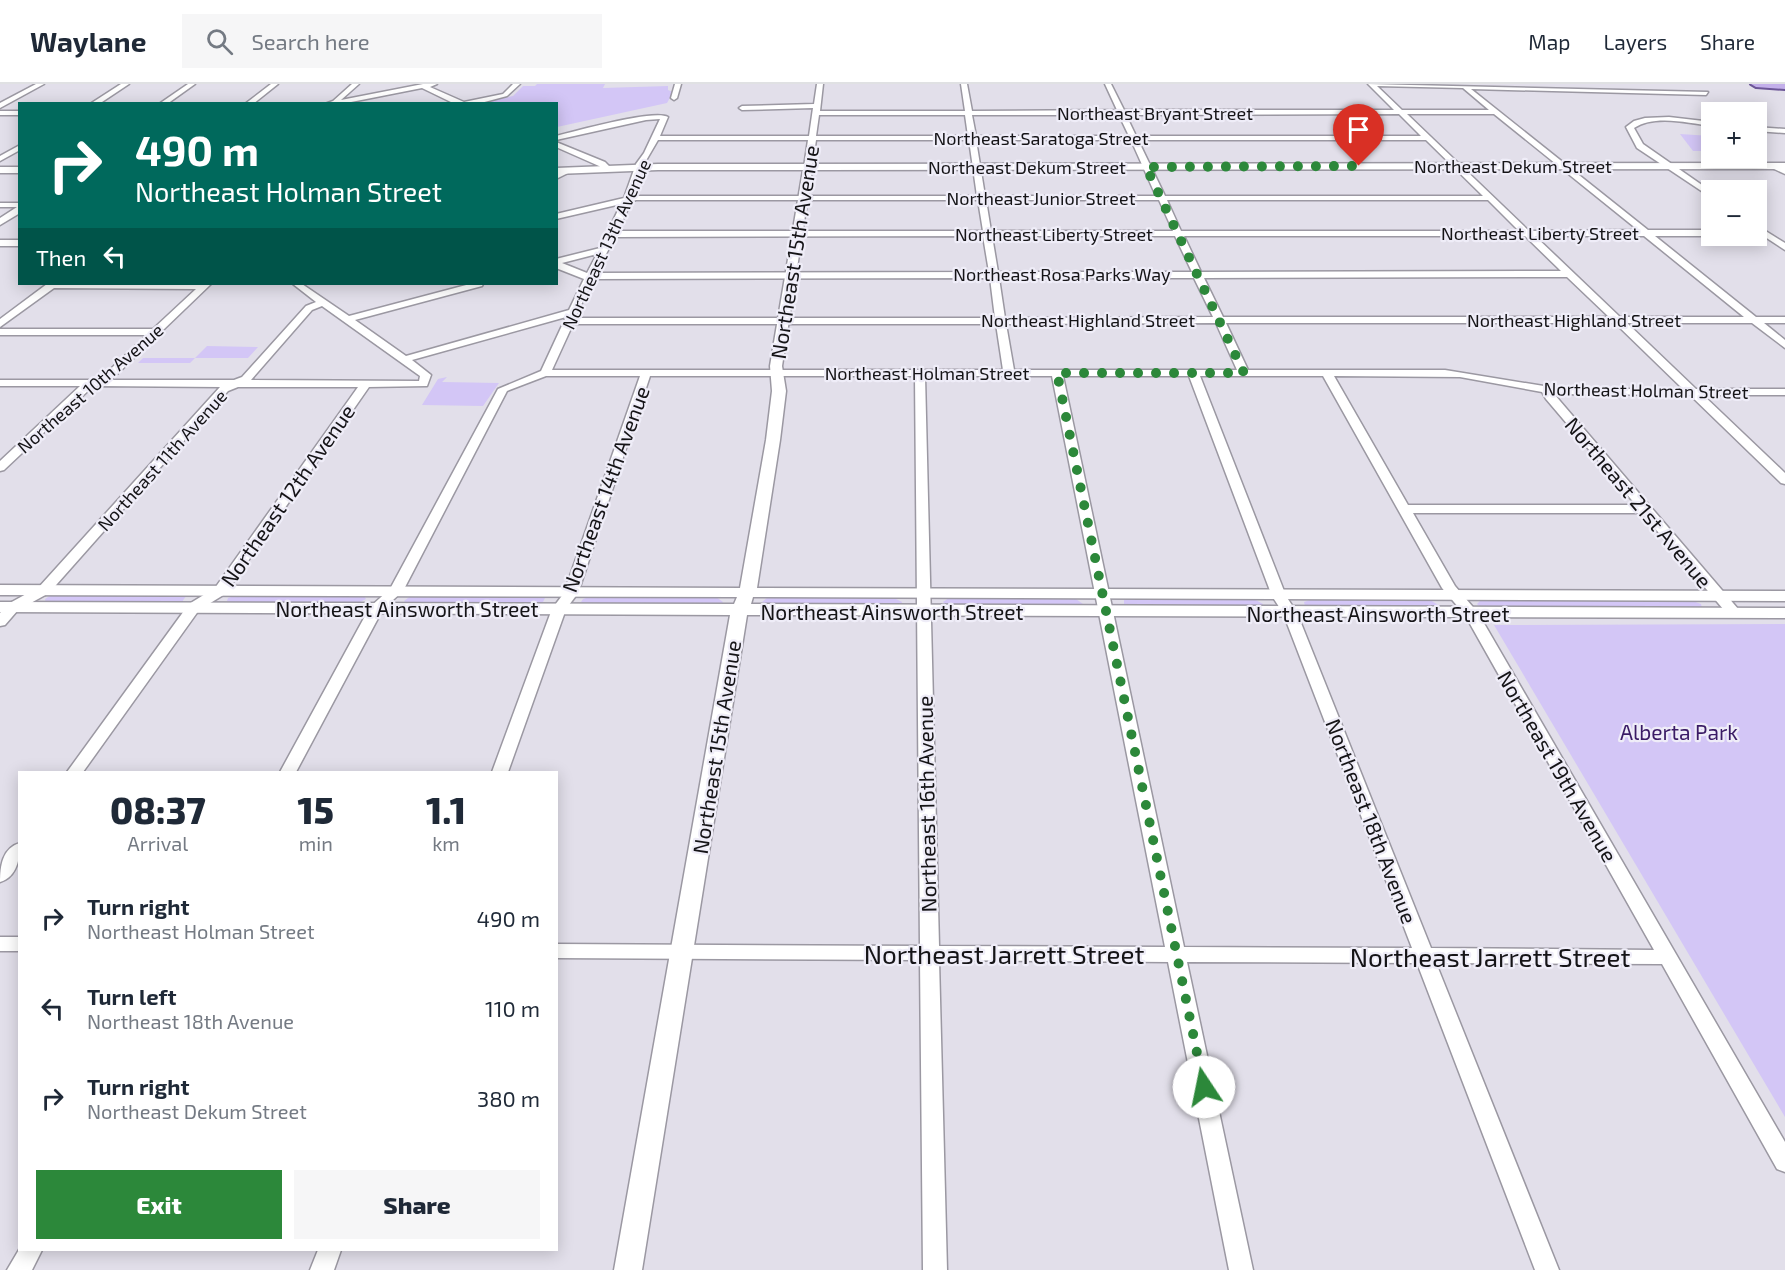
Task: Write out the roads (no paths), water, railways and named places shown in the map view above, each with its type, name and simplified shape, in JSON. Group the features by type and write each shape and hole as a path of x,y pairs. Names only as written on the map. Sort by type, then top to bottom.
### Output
{"main road":[{"path":"1756,84 1785,86"}],"street":[{"path":"0,106 41,84"},
{"path":"96,102 126,84"},
{"path":"165,102 192,84"},
{"path":"251,102 275,84"},
{"path":"332,102 356,84"},
{"path":"337,102 434,84"},
{"path":"473,102 506,95 517,84"},
{"path":"674,98 678,84"},
{"name":"Northeast 15th Avenue","path":"628,1270 736,622 744,602 779,400 776,366 785,320 820,84"},
{"path":"964,84 1009,373"},
{"path":"1108,84 1244,373"},
{"path":"1372,84 1706,93"},
{"path":"1372,84 1785,480"},
{"path":"423,87 459,102"},
{"path":"1465,87 1785,345"},
{"name":"Northeast Bryant Street","path":"742,108 758,106 816,110 968,113 1495,112"},
{"path":"0,113 18,113"},
{"name":"Northeast 13th Avenue","path":"545,373 590,275 612,234 639,168 664,119 662,116 558,138"},
{"path":"1701,123 1659,120 1631,124 1631,132 1636,141 1701,188"},
{"path":"1767,130 1785,131"},
{"name":"Northeast Saratoga Street","path":"656,138 1427,138"},
{"path":"558,145 602,164 608,169"},
{"path":"0,159 18,148"},
{"name":"Northeast Dekum Street","path":"558,171 639,168 977,166 1780,166"},
{"path":"1780,166 1785,172"},
{"path":"0,170 18,170"},
{"path":"558,176 568,171"},
{"name":"Northeast Junior Street","path":"558,216 628,199 1490,198"},
{"path":"0,205 18,207"},
{"path":"0,222 18,208"},
{"name":"Northeast Liberty Street","path":"612,234 1701,233"},
{"path":"1767,233 1785,233"},
{"path":"1767,236 1785,247"},
{"path":"0,243 18,243"},
{"path":"558,262 603,250"},
{"name":"Northeast Rosa Parks Way","path":"558,264 578,275 1569,274"},
{"path":"0,324 51,285"},
{"name":"Northeast 10th Avenue","path":"0,467 86,387 106,379 205,285"},
{"path":"0,383 423,384 426,375 406,359 299,285"},
{"path":"349,319 475,285"},
{"name":"Northeast 11th Avenue","path":"0,621 7,607 44,590 224,388 246,379 309,308 325,302"},
{"name":"Northeast Highland Street","path":"406,359 572,316 785,320 1785,320"},
{"path":"0,332 155,332"},
{"name":"Northeast Holman Street","path":"396,591 503,389 545,373 1455,374 1547,390 1785,392"},
{"name":"Northeast 14th Avenue","path":"500,771 559,609 571,593 646,373"},
{"name":"Northeast 16th Avenue","path":"920,373 935,1270"},
{"path":"1057,373 1241,1270"},
{"name":"Northeast 18th Avenue","path":"1193,373 1279,596 1290,613 1547,1270"},
{"name":"Northeast 19th Avenue","path":"1327,373 1455,596 1471,613 1785,1161"},
{"name":"Northeast 12th Avenue","path":"76,771 194,607 220,591 365,385"},
{"name":"Northeast 21st Avenue","path":"1547,390 1550,397 1734,613"},
{"path":"1403,509 1645,509"},
{"name":"Northeast Ainsworth Street","path":"0,590 571,593 744,602"},
{"path":"289,771 377,607 396,591"},
{"name":"Northeast Ainsworth Street","path":"1104,604 1279,596 1785,596"},
{"name":"Northeast Ainsworth Street","path":"7,607 559,609 744,602 1104,604 1290,613 1785,613"},
{"path":"0,876 18,852"},
{"path":"0,944 18,944"},
{"name":"Northeast Jarrett Street","path":"558,951 1668,957"},
{"path":"19,1270 29,1251"},
{"path":"322,1270 330,1251"}],"park label":[{"name":"Alberta Park","path":"1679,731"}]}
